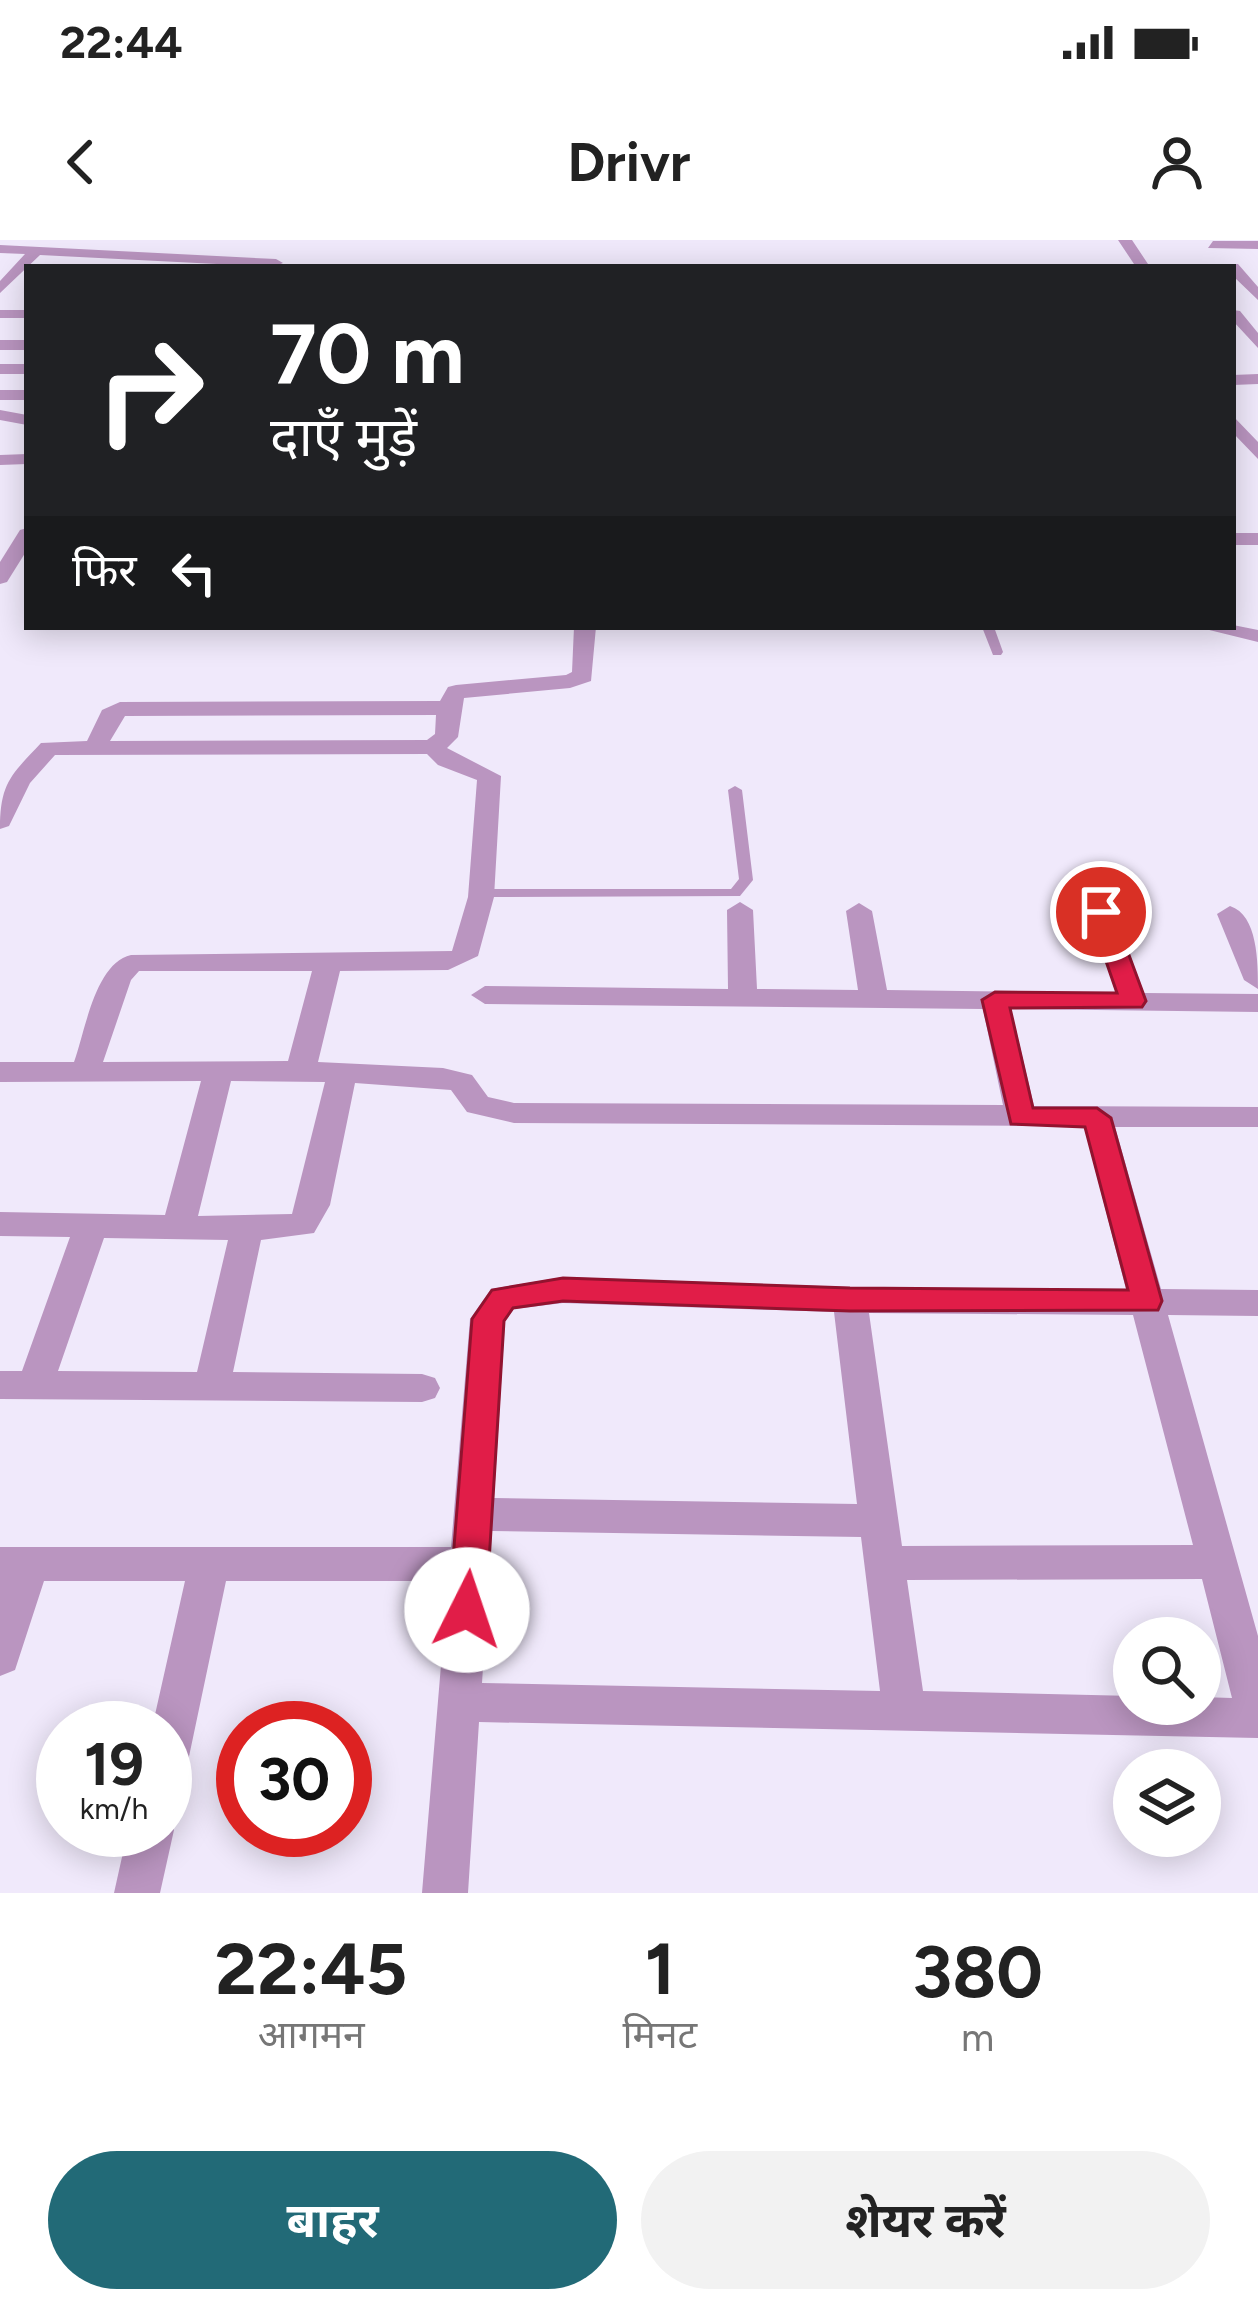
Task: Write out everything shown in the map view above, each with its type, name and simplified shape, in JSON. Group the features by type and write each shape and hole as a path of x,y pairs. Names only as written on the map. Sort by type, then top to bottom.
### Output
{"street":[{"path":"0,249 14,240"},
{"path":"107,256 125,240"},
{"path":"168,259 192,240"},
{"path":"1211,243 1258,245"},
{"path":"0,249 278,260"},
{"path":"27,264 35,252"},
{"path":"1236,270 1258,296"},
{"path":"0,289 20,275"},
{"path":"1236,316 1258,344"},
{"path":"1236,424 1258,454"},
{"path":"0,578 24,539"},
{"path":"0,821 19,781 49,748 433,747 446,737 452,695 466,689 579,679 584,670 585,630"},
{"path":"1227,630 1258,636"},
{"path":"96,746 110,715 120,709 448,708"},
{"path":"86,1072 118,979 131,963 459,959 468,950 481,893 489,776 446,760 433,747"},
{"path":"740,910 743,998"},
{"path":"859,911 874,999"},
{"path":"1101,912 1132,1001"},
{"path":"1230,914 1258,980"},
{"path":"301,1071 328,962"},
{"path":"485,995 1258,1003"},
{"path":"995,1000 1021,1117"},
{"path":"0,1072 342,1072 461,1082 478,1105 514,1113 1258,1117"},
{"path":"178,1228 218,1072"},
{"path":"0,1224 247,1229 302,1225 309,1217 342,1072"},
{"path":"460,1702 1258,1715 1097,1118"},
{"path":"92,1226 17,1385 422,1388"},
{"path":"211,1388 247,1229"},
{"path":"445,1893 488,1319 503,1298 563,1290 850,1300 1258,1303"},
{"path":"850,1300 904,1711"},
{"path":"475,1514 877,1521"},
{"path":"179,1701 210,1561"},
{"path":"885,1563 1214,1562"},
{"path":"0,1657 15,1564 471,1564"},
{"path":"137,1893 145,1857"}],"lane":[{"path":"989,630 997,652"},
{"path":"481,893 735,893 746,880 735,790"}],"route":[{"path":"467,1610 488,1319 492,1307 503,1298 520,1292 563,1290 850,1300 1147,1301 1097,1118 1021,1117 995,1000 1132,1001 1101,912"}]}
